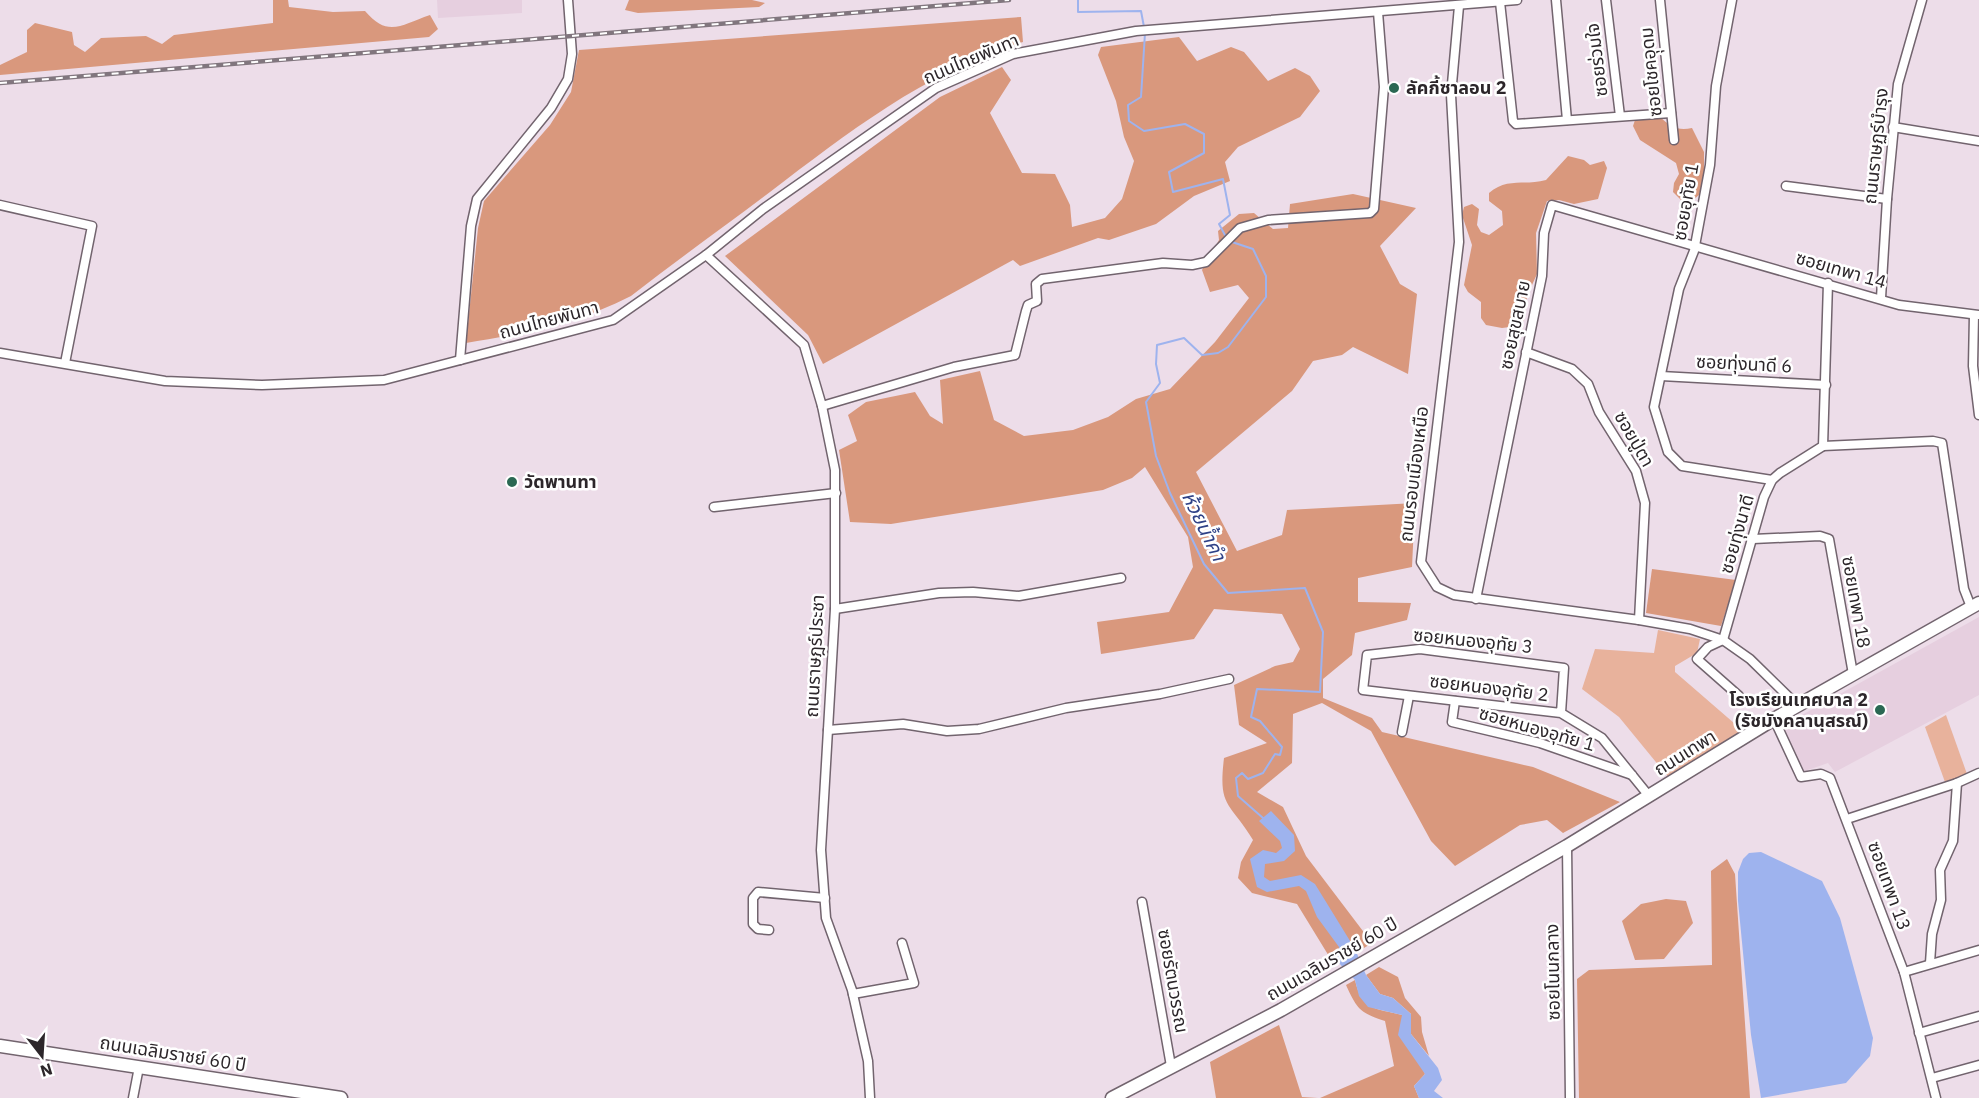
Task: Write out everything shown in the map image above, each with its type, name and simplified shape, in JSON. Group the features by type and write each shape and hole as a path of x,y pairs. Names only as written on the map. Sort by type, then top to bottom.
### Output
{"street":[{"path":"460,360 471,226 477,199 551,108 568,79 572,54 568,0"},
{"name":"ถนนไทยพันทา","path":"0,353 165,381 262,385 384,380 613,320 706,255 763,209 936,88 1013,54 1157,28 1517,0"},
{"path":"1556,0 1567,120"},
{"name":"ซอยร่วมใจ","path":"1606,0 1620,116"},
{"name":"ซอยโชคอุุดม","path":"1660,0 1674,140"},
{"name":"ซอยอุทัย 1","path":"1732,0 1716,86 1710,165 1695,245 1679,289 1654,407 1668,452 1682,466 1772,480"},
{"name":"ถนนราษฏร์บำรุง","path":"1881,298 1887,199 1898,84 1922,0"},
{"path":"1500,2 1513,121 1516,124 1671,113"},
{"name":"ถนนรอบเมืองเหนือ","path":"1459,6 1451,95 1459,242 1420,562 1437,586 1454,595 1639,620 1690,629 1723,640 1750,659 1798,706"},
{"path":"822,406 954,367 1015,355 1026,311 1029,305 1036,301 1036,284 1042,279 1163,263 1192,265 1206,262 1240,228 1268,220 1370,213 1374,209 1384,87 1378,12"},
{"path":"1893,127 1979,141"},
{"path":"1785,186 1887,199"},
{"path":"0,205 92,226 65,363"},
{"name":"ซอยสุขสบาย","path":"1476,598 1542,276 1544,233 1552,205 1695,245"},
{"name":"ซอยเทพา 14","path":"1695,245 1917,309 1976,315"},
{"name":"ถนนราษฎร์ประชา","path":"706,255 804,345 822,406 835,470 835,609 821,850 826,918 853,994 868,1061 870,1098"},
{"path":"1828,283 1823,446 1933,441 1942,443 1964,590 1975,605"},
{"path":"1976,315 1973,366 1979,415"},
{"name":"ซอยปู่ตา","path":"1526,352 1572,369 1588,384 1599,412 1636,471 1645,503 1639,620"},
{"name":"ซอยทุ่งนาดี 6","path":"1661,376 1826,385"},
{"name":"ซอยทุ่งนาดี","path":"1723,640 1764,497 1772,480 1823,446"},
{"path":"714,507 836,493"},
{"name":"ซอยเทพา 18","path":"1753,539 1820,536 1829,539 1853,674"},
{"path":"835,609 939,593 973,592 1019,596 1121,578"},
{"name":"ถนนเทพา","path":"1567,846 1774,719 1975,605"},
{"path":"1723,640 1708,647 1697,659 1739,696"},
{"name":"ซอยหนองอุทัย 3","path":"1363,690 1367,655 1420,649 1564,668 1561,713"},
{"path":"828,730 903,724 947,731 979,729 1066,708 1161,694 1229,679"},
{"name":"ซอยหนองอุทัย 2","path":"1363,690 1561,713 1602,738 1649,796"},
{"path":"1402,732 1409,696"},
{"name":"ซอยหนองอุทัย 1","path":"1455,700 1452,722 1540,743 1633,776"},
{"name":"ซอยเทพา 13","path":"1774,719 1797,773 1801,777 1826,775 1847,819 1904,972 1936,1098"},
{"path":"1847,819 1957,783 1979,773"},
{"path":"1930,963 1932,934 1941,900 1940,870 1953,841 1957,783"},
{"name":"ถนนเฉลิมราชย์ 60 ปี","path":"1112,1098 1281,1010 1567,846"},
{"name":"ซอยโนนกลาง","path":"1567,846 1570,1098"},
{"path":"769,930 758,929 753,924 753,898 758,892 825,898"},
{"name":"ซอยรัตนวรรณ","path":"1142,902 1171,1066"},
{"path":"853,994 914,983 902,943"},
{"path":"1904,972 1979,950"},
{"path":"1919,1033 1979,1016"},
{"name":"ถนนเฉลิมราชย์ 60 ปี","path":"2,1049 140,1067 290,1094 341,1098"},
{"path":"1932,1078 1979,1065"},
{"path":"133,1098 140,1067"}],"shaded area":[{"path":"273,0 288,0 289,7 333,12 365,11 373,19 388,27 403,25 430,15 438,29 429,37 0,75 0,65 27,52 27,30 35,23 72,32 74,45 85,52 101,38 146,36 162,44 174,35 273,23"},
{"path":"437,0 522,0 522,13 438,18"},
{"path":"629,0 752,0 765,3 759,7 638,13 625,10"},
{"path":"1021,17 1023,42 954,69 890,105 829,147 631,296 570,321 466,343 478,228 484,201 550,125 571,92 579,50"},
{"path":"1179,37 1197,61 1231,47 1244,52 1268,81 1295,68 1310,76 1320,91 1300,117 1238,147 1225,162 1230,181 1194,196 1156,224 1109,240 1098,238 1020,266 1013,260 823,364 808,335 725,256 940,97 1002,67 1011,80 990,113 1022,173 1055,174 1070,205 1072,227 1105,218 1122,199 1134,161 1124,137 1116,101 1098,55 1101,47"},
{"path":"1636,117 1660,117 1675,127 1692,128 1704,152 1704,176 1699,195 1693,200 1681,200 1673,192 1674,183 1679,174 1676,163 1640,140 1633,126"},
{"path":"1568,156 1584,160 1590,165 1604,161 1607,168 1598,199 1574,204 1559,200 1547,201 1536,233 1537,274 1527,296 1524,320 1518,326 1502,328 1486,325 1481,318 1481,302 1468,292 1464,285 1472,245 1462,215 1464,207 1472,204 1479,209 1477,225 1481,232 1489,235 1503,225 1502,211 1489,201 1489,193 1509,183 1546,180"},
{"path":"1353,194 1416,208 1380,246 1400,284 1417,294 1408,374 1353,347 1342,355 1313,361 1292,391 1196,472 1237,551 1282,535 1287,510 1415,503 1412,567 1358,578 1358,602 1411,603 1407,620 1355,633 1352,655 1323,679 1323,698 1372,718 1382,732 1533,767 1620,802 1563,833 1547,820 1520,825 1455,866 1431,841 1371,731 1322,703 1293,714 1292,763 1257,792 1283,807 1306,856 1372,943 1335,966 1297,904 1252,893 1238,878 1241,862 1253,840 1224,796 1224,758 1267,743 1239,725 1234,685 1275,666 1293,662 1300,649 1282,614 1214,609 1194,639 1101,654 1097,622 1169,612 1193,567 1188,537 1145,467 1132,478 1103,490 891,524 850,522 839,450 857,441 848,415 866,402 915,392 930,416 943,424 940,380 980,371 994,420 1024,436 1073,430 1108,417 1136,399 1170,389 1215,342 1249,298 1238,285 1210,292 1202,270 1219,240 1218,231 1239,214 1254,213 1273,229 1288,228 1290,204"},
{"path":"1652,569 1736,580 1721,626 1646,613"},
{"name":"โรงเรียนเทศบาล 2 (รัชมังคลานุสรณ์)","path":"1979,617 1979,695 1835,772 1828,763 1802,772 1782,726"},
{"path":"1658,630 1700,639 1697,653 1675,666 1675,672 1742,730 1669,778 1619,717 1582,689 1595,649 1654,653"},
{"path":"1946,715 1967,774 1945,782 1925,727"},
{"path":"1727,859 1735,874 1750,1098 1579,1098 1577,979 1589,970 1712,965 1711,871"},
{"path":"1666,899 1686,901 1693,923 1664,959 1635,960 1622,921 1641,904"},
{"path":"1379,967 1398,977 1405,998 1421,1017 1422,1032 1429,1056 1411,1034 1411,1014 1393,998 1380,994 1366,975"},
{"path":"1355,980 1362,998 1371,1007 1402,1015 1425,1074 1414,1086 1419,1098 1320,1098 1394,1066 1385,1021 1360,1009 1353,1000 1346,985"},
{"path":"1279,1025 1302,1097 1318,1098 1216,1098 1210,1062"}],"water":[{"path":"1271,811 1294,835 1295,851 1284,861 1265,864 1264,877 1270,881 1301,875 1315,884 1355,949 1366,975 1380,994 1393,998 1411,1014 1411,1034 1438,1068 1442,1080 1434,1091 1443,1098 1419,1098 1414,1086 1425,1074 1398,1035 1402,1015 1368,1007 1359,996 1355,980 1337,961 1339,947 1317,917 1306,891 1299,886 1267,892 1257,887 1250,859 1263,850 1276,853 1282,848 1280,841 1259,821"},
{"path":"1761,852 1822,881 1840,918 1873,1038 1870,1056 1846,1083 1761,1098 1751,1035 1738,901 1738,872 1743,859 1749,853"}],"waterway":[{"name":"ห้วยน้ำคำ","path":"1078,0 1078,12 1141,11 1144,27"},
{"name":"ห้วยน้ำคำ","path":"1145,33 1141,97 1128,105 1129,121 1144,131 1185,124 1204,134 1204,153 1169,172 1173,192 1223,179 1230,215 1219,224 1226,237"},
{"name":"ห้วยน้ำคำ","path":"1229,241 1253,249 1266,276 1266,297 1228,347 1218,353 1202,355 1184,338 1157,345 1156,364 1160,383 1146,402 1156,456 1170,493 1204,564 1228,593 1305,588 1323,632 1320,692 1257,689 1251,717 1260,721 1282,747 1280,755 1275,754 1263,773 1248,779 1242,773 1236,778 1238,796 1263,818"}],"railway":[{"path":"0,83 1009,0"}],"place":[{"name":"ลัคกี้ซาลอน 2","path":"1394,88"},
{"name":"วัดพานทา","path":"512,482"},
{"name":"โรงเรียนเทศบาล 2 (รัชมังคลานุสรณ์)","path":"1880,710"}]}
